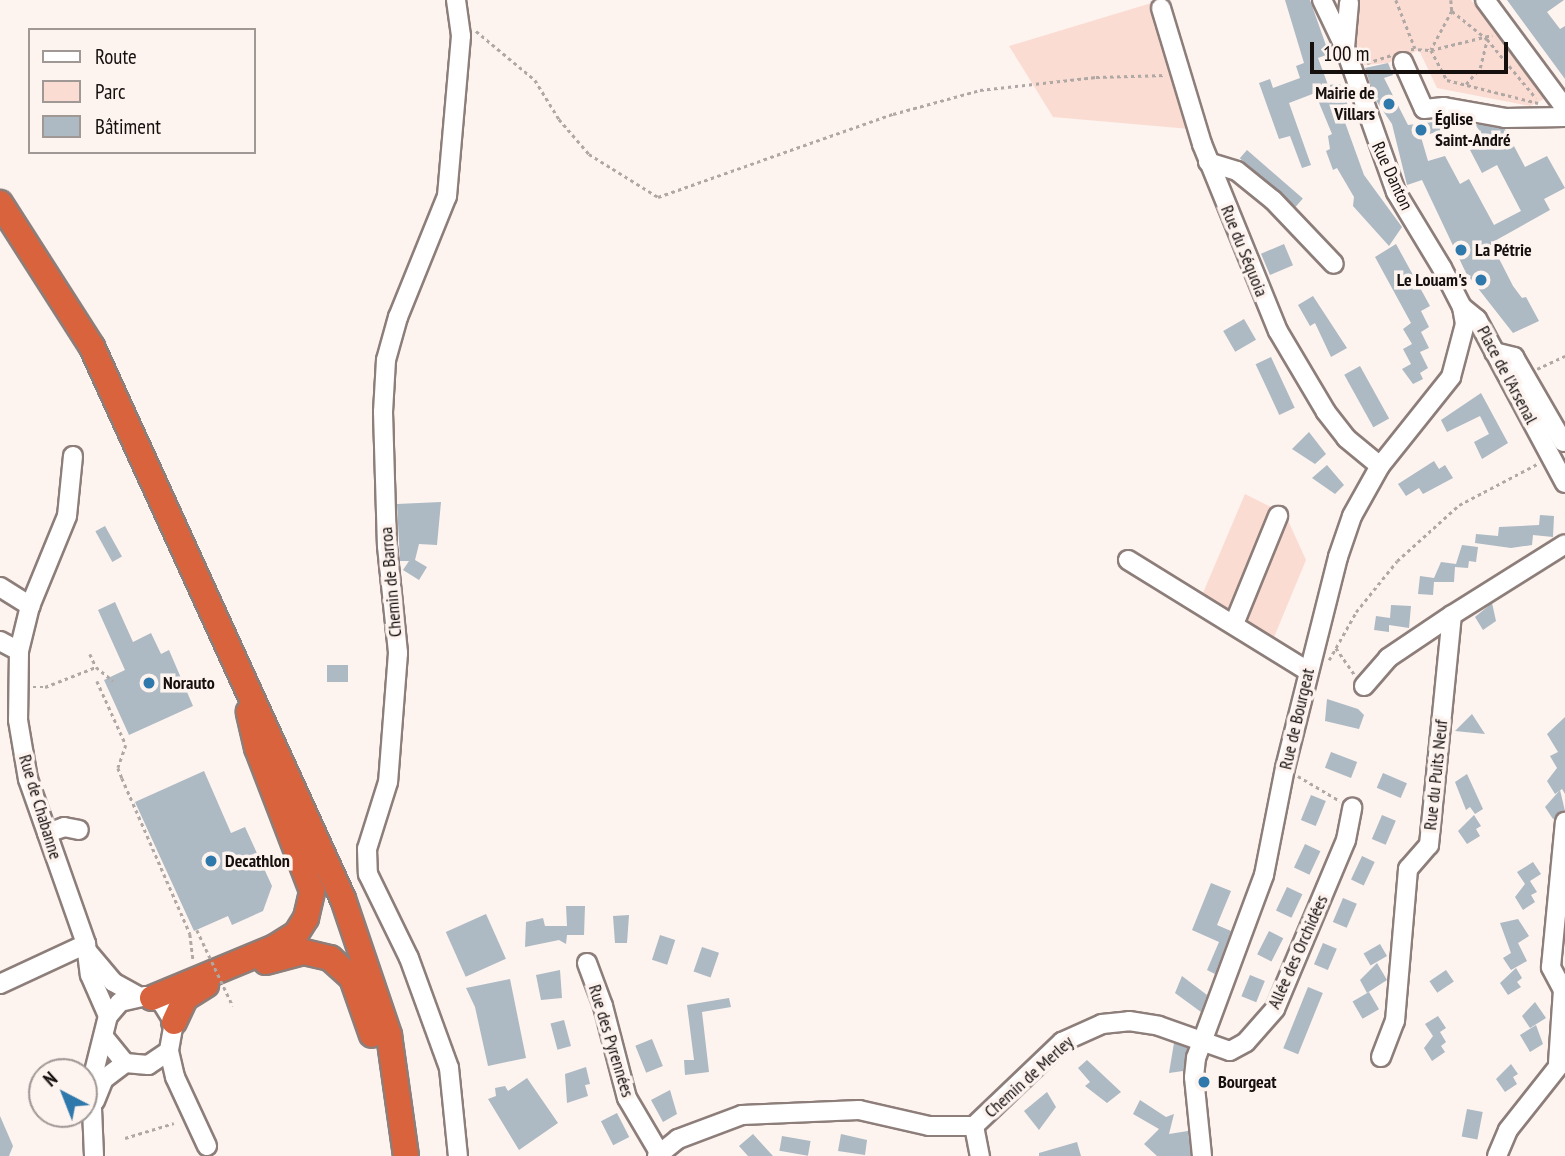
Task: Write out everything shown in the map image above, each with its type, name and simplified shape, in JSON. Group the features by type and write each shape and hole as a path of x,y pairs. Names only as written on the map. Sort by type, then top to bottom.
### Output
{"highway":[{"path":"0,203 92,347 258,704 358,939 389,1035 406,1156"},
{"path":"0,228 81,355 248,708 335,902 365,984 387,1064 396,1156"},
{"path":"145,997 197,978 296,934 306,918 312,891 257,748 248,708"},
{"path":"358,939 375,969 399,1046 412,1156"},
{"path":"174,1022 185,998 200,987 276,958 304,952 318,954 330,958 352,978 375,1046 387,1064"}],"street":[{"path":"1403,62 1424,109 1543,120 1563,108 1485,0"},
{"path":"1324,5 1350,2 1345,48"},
{"name":"Rue Danton","path":"1324,5 1345,48 1396,192 1462,307"},
{"name":"Chemin de Barroa","path":"457,8 461,37 447,196 398,317 386,360 383,412 387,546 398,653 388,782 367,849 368,874 408,958 449,1068 458,1156"},
{"name":"Rue du Séquoia","path":"1161,8 1208,162 1256,282 1302,375 1346,438 1380,466"},
{"path":"1208,162 1237,171 1273,200 1334,264"},
{"name":"Place de l'Arsenal","path":"1462,307 1477,319 1494,352 1557,447"},
{"name":"Rue de Bourgeat","path":"1202,1156 1194,1077 1201,1041 1264,876 1285,768 1308,671 1352,516 1380,466 1451,377 1465,324 1462,307"},
{"path":"1494,352 1514,358 1525,374 1557,447 1565,483"},
{"name":"Rue de Chabanne","path":"73,456 67,516 30,606 19,651 17,695 22,750 47,833 87,948 90,975 108,1016"},
{"path":"1234,624 1278,516"},
{"path":"1364,686 1388,658 1565,544"},
{"path":"1128,560 1308,671"},
{"path":"0,587 30,606"},
{"name":"Rue du Puits Neuf","path":"1381,1057 1395,1021 1408,869 1429,845 1452,615"},
{"path":"0,641 19,651"},
{"name":"Allée des Orchidées","path":"1201,1041 1230,1051 1255,1033 1275,1009 1346,840 1352,808"},
{"path":"1497,1156 1508,1130 1561,1060 1563,990 1551,967 1565,822"},
{"path":"47,833 64,827 79,830"},
{"path":"0,984 87,948"},
{"name":"Rue de Chabanne","path":"87,948 113,982 145,997"},
{"name":"Rue des Pyrennées","path":"587,963 603,1006 627,1098 659,1155"},
{"path":"98,1058 105,1038 108,1016 120,1002 145,997 170,1012 174,1022 169,1051 174,1077 207,1146"},
{"name":"Chemin de Merley","path":"659,1155 678,1139 742,1115 859,1110 929,1126 974,1126 1079,1031 1129,1021 1201,1041"},
{"path":"105,1038 125,1063"},
{"path":"148,1065 169,1051"},
{"path":"98,1095 104,1079 125,1063 148,1065 174,1077"},
{"path":"974,1126 980,1156"},
{"path":"94,1128 94,1156"}],"path":[{"path":"1396,0 1415,48"},
{"path":"1431,50 1452,11 1451,0"},
{"path":"457,8 535,80 559,119 589,154 658,197 894,114 980,90 1096,77 1183,78"},
{"path":"1452,11 1487,39 1537,99 1543,120"},
{"path":"1350,68 1415,48 1431,50 1487,39 1504,27"},
{"path":"1466,84 1480,68 1487,39"},
{"path":"1431,50 1447,80 1537,99 1563,108"},
{"path":"1525,374 1565,356"},
{"path":"1308,671 1318,672 1336,648 1356,612 1396,561 1459,505 1557,447"},
{"path":"1336,648 1351,670"},
{"path":"90,654 96,667 113,681"},
{"path":"27,686 45,688 96,667"},
{"path":"97,681 126,745 118,768 190,934 197,978"},
{"path":"1285,768 1352,808"},
{"path":"197,930 233,1006"},
{"path":"125,1138 174,1123"}],"green space":[{"path":"1360,0 1471,0 1544,99 1530,106 1437,88 1419,50 1388,63 1364,65 1356,43"},
{"path":"1158,1 1190,129 1053,117 1009,46"},
{"path":"1245,494 1285,514 1306,560 1272,642 1200,600"}],"building":[{"path":"1285,0 1310,0 1329,54 1318,58 1328,85 1340,84 1351,114 1343,117 1364,175 1402,227 1389,246 1353,206 1354,197 1337,168 1333,170 1326,151 1330,149 1328,136 1332,134 1315,93 1289,103 1311,165 1302,168 1290,136 1279,139 1259,83 1270,79 1273,88 1300,78 1296,66 1304,63"},
{"path":"1507,0 1564,0 1547,12 1560,29 1565,26 1565,79"},
{"path":"1388,63 1393,75 1384,78 1408,125 1451,120 1453,126 1421,137 1428,161 1445,156 1460,184 1469,179 1494,225 1521,211 1497,165 1482,173 1470,150 1487,142 1475,124 1505,129 1525,167 1547,156 1565,188 1544,199 1550,210 1491,243 1513,286 1522,298 1526,297 1539,321 1513,333 1466,273 1422,180 1407,185 1392,124 1375,99 1365,68"},
{"path":"1247,150 1303,199 1296,207 1240,158"},
{"path":"1284,244 1293,265 1270,275 1261,254"},
{"path":"1396,244 1430,306 1421,311 1429,327 1421,332 1429,348 1420,352 1428,368 1420,373 1423,379 1413,384 1402,369 1411,364 1403,349 1412,344 1403,329 1411,323 1375,257"},
{"path":"1313,296 1347,348 1331,357 1315,323 1310,326 1298,305"},
{"path":"1244,319 1256,340 1235,352 1223,331"},
{"path":"1271,357 1295,408 1279,415 1256,364"},
{"path":"1360,366 1389,418 1373,427 1344,375"},
{"path":"1481,393 1508,443 1482,459 1474,442 1489,434 1480,416 1447,432 1441,420"},
{"path":"1309,432 1326,454 1315,464 1292,449"},
{"path":"1434,461 1439,469 1445,465 1453,478 1423,494 1419,488 1406,496 1398,484"},
{"path":"1327,465 1344,485 1335,494 1312,478"},
{"path":"441,502 437,545 419,544 415,560 427,567 419,580 403,570 409,561 400,561 397,504"},
{"path":"1540,515 1554,516 1553,537 1533,535 1532,545 1511,548 1475,543 1476,534 1498,536 1499,527 1539,525"},
{"path":"105,526 122,557 112,562 95,531"},
{"path":"1462,545 1478,547 1476,562 1469,561 1468,568 1455,567 1454,582 1434,582 1433,595 1418,594 1420,576 1434,578 1441,562 1456,564"},
{"path":"115,602 133,642 151,633 161,654 169,650 193,706 129,735 104,680 125,670 98,610"},
{"path":"1492,603 1496,621 1483,630 1475,617"},
{"path":"1391,605 1411,606 1409,628 1389,625 1389,632 1374,630 1376,616 1390,618"},
{"path":"327,665 348,665 348,682 327,682"},
{"path":"1327,699 1358,709 1364,715 1359,729 1325,721"},
{"path":"1472,714 1485,734 1455,731"},
{"path":"1565,717 1565,794 1562,789 1555,794 1547,781 1557,768 1550,756 1558,752 1547,734"},
{"path":"1331,752 1357,762 1351,778 1325,768"},
{"name":"Decathlon","path":"204,771 231,833 245,827 272,886 263,911 232,925 228,916 194,931 135,802"},
{"path":"1383,773 1407,783 1401,798 1377,788"},
{"path":"1467,774 1483,809 1475,814 1470,807 1466,810 1455,782"},
{"path":"1560,790 1565,811 1553,819 1545,807"},
{"path":"1311,795 1326,801 1316,826 1301,820"},
{"path":"1382,815 1396,821 1386,845 1372,839"},
{"path":"1474,815 1481,826 1476,829 1480,836 1467,844 1458,831"},
{"path":"1305,844 1320,851 1309,875 1294,868"},
{"path":"1362,856 1375,862 1364,885 1351,880"},
{"path":"1533,862 1541,874 1530,881 1537,892 1531,895 1535,902 1523,910 1515,897 1525,884 1517,872"},
{"path":"1211,883 1231,891 1217,925 1231,931 1215,974 1207,970 1219,942 1192,930"},
{"path":"1287,887 1302,894 1291,918 1276,911"},
{"path":"1343,898 1357,904 1347,928 1333,922"},
{"path":"566,906 585,906 584,935 567,935 566,944 559,940 525,947 526,922 543,918 545,926 567,926"},
{"path":"486,914 506,959 466,977 446,932"},
{"path":"629,915 627,943 615,943 613,916"},
{"path":"1518,919 1529,936 1518,943 1527,961 1511,970 1503,958 1511,953 1500,923"},
{"path":"1269,931 1283,938 1271,961 1257,954"},
{"path":"660,935 675,940 667,965 652,960"},
{"path":"1323,943 1337,949 1328,970 1314,964"},
{"path":"1380,944 1387,956 1371,966 1364,954"},
{"path":"702,947 719,953 711,977 694,972"},
{"path":"1377,963 1387,980 1367,993 1360,980"},
{"path":"1516,968 1522,978 1517,982 1521,987 1508,995 1500,983"},
{"path":"560,970 562,998 541,1000 536,975"},
{"path":"1446,970 1454,982 1437,993 1429,981"},
{"path":"1250,975 1265,981 1256,1002 1241,996"},
{"path":"1182,976 1207,995 1201,1012 1175,993"},
{"path":"510,979 526,1058 488,1066 475,1007 466,988"},
{"path":"1308,987 1323,993 1298,1054 1283,1048"},
{"path":"1369,992 1379,1009 1363,1019 1353,1002"},
{"path":"729,998 731,1007 702,1012 709,1072 685,1075 684,1060 694,1060 687,1005"},
{"path":"1535,1002 1546,1018 1530,1028 1522,1016"},
{"path":"1438,1016 1446,1028 1440,1032 1446,1042 1441,1046 1445,1052 1432,1061 1424,1048 1433,1036 1425,1024"},
{"path":"564,1020 571,1046 557,1050 550,1024"},
{"path":"1536,1025 1543,1044 1530,1052 1520,1035"},
{"path":"652,1039 663,1066 646,1073 635,1046"},
{"path":"1174,1043 1188,1048 1183,1071 1169,1073"},
{"path":"1087,1060 1121,1092 1107,1103 1085,1086 1090,1082 1078,1068"},
{"path":"1511,1064 1518,1074 1513,1077 1517,1084 1505,1092 1496,1079"},
{"path":"586,1067 590,1084 585,1085 588,1096 567,1103 565,1074"},
{"path":"527,1078 558,1123 519,1150 488,1099 496,1096 495,1088 505,1086 508,1091"},
{"path":"670,1090 677,1114 663,1122 651,1100"},
{"path":"1047,1092 1056,1107 1039,1130 1024,1111"},
{"path":"1140,1100 1166,1117 1174,1114 1169,1134 1188,1131 1191,1156 1157,1156 1144,1144 1159,1129 1133,1114"},
{"path":"1467,1109 1483,1112 1477,1140 1462,1136"},
{"path":"617,1113 629,1137 613,1145 601,1121"},
{"path":"0,1116 13,1146 9,1156 0,1156"},
{"path":"753,1134 773,1156 748,1156 739,1146"},
{"path":"841,1134 867,1140 865,1155 838,1151"},
{"path":"782,1136 811,1141 808,1156 779,1151"},
{"path":"1077,1142 1081,1156 1039,1156 1039,1153"}],"place":[{"name":"Mairie de Villars","path":"1389,104"},
{"name":"Église Saint-André","path":"1421,130"},
{"name":"La Pétrie","path":"1461,250"},
{"name":"Le Louam's","path":"1481,280"},
{"name":"Norauto","path":"149,683"},
{"name":"Decathlon","path":"211,861"},
{"name":"Bourgeat","path":"1204,1082"}]}
